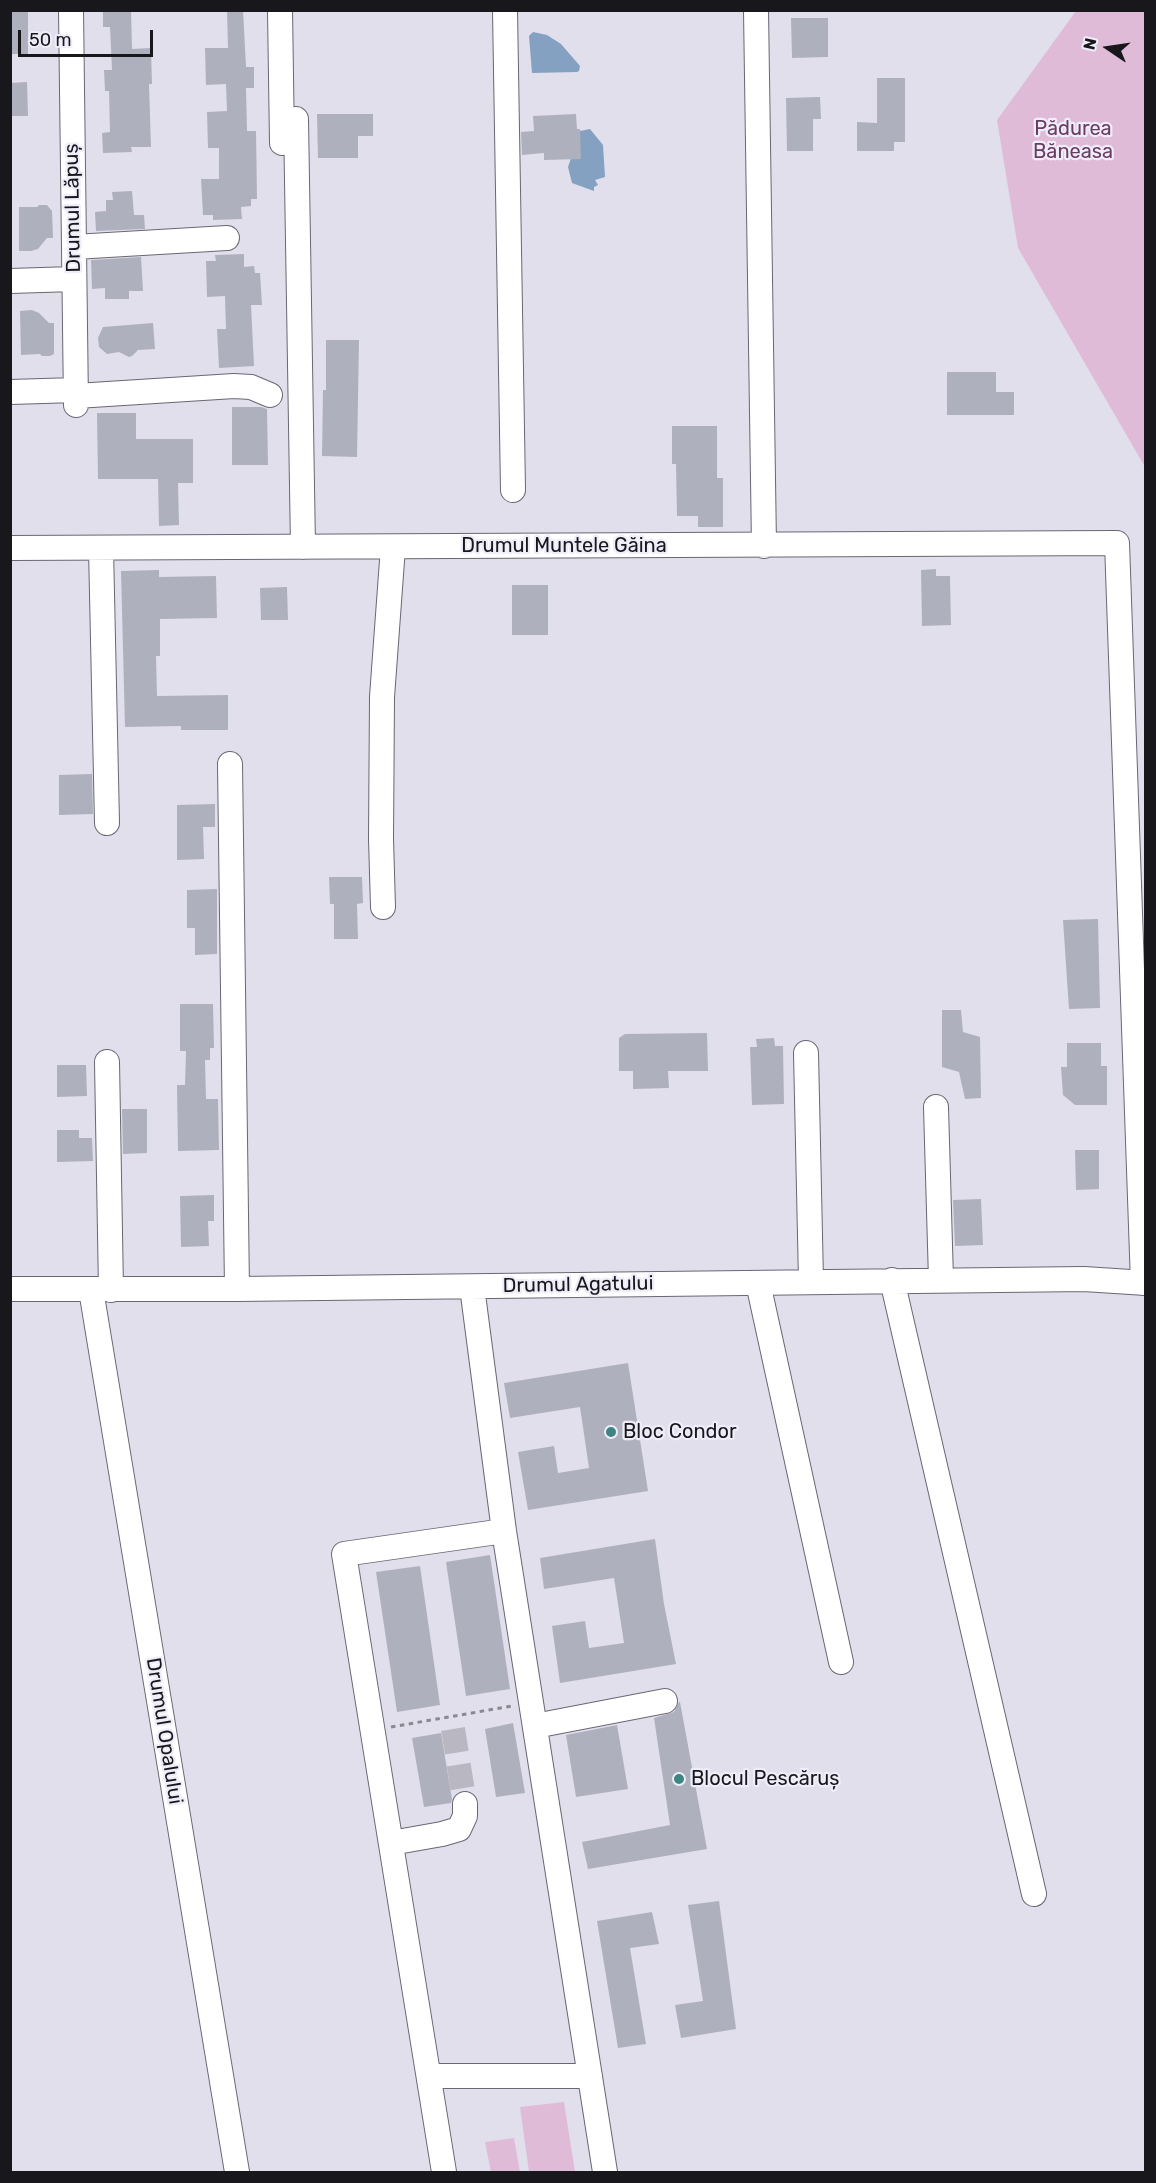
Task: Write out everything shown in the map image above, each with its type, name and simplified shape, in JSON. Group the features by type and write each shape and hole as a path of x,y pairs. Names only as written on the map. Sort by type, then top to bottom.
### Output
{"street":[{"name":"Drumul Lăpuș","path":"70,10 76,397"},
{"path":"280,10 282,148"},
{"path":"505,10 513,490"},
{"path":"756,10 764,546"},
{"path":"296,119 303,547"},
{"path":"74,247 227,238"},
{"path":"10,281 74,279"},
{"path":"10,392 76,397 234,386 251,387 270,395"},
{"name":"Drumul Muntele Găina","path":"10,548 1117,543 1144,1283"},
{"path":"383,906 382,697 393,547"},
{"path":"101,548 107,824"},
{"path":"230,764 237,1289"},
{"path":"806,1053 811,1281"},
{"name":"Drumul Opalului","path":"107,1062 101,1290 237,2172"},
{"path":"936,1107 941,1280"},
{"name":"Drumul Agatului","path":"10,1289 472,1287 892,1280 1084,1279 1144,1283"},
{"path":"892,1280 1034,1894"},
{"path":"758,1283 841,1662"},
{"path":"472,1287 504,1531 605,2172"},
{"path":"444,2172 344,1554 504,1531"},
{"path":"535,1726 666,1701"},
{"path":"391,1843 459,1829 465,1816 465,1804"},
{"path":"429,2076 590,2076"}],"path":[{"path":"373,1730 531,1702"}],"green space":[{"name":"Pădurea Băneasa","path":"1076,11 1145,11 1145,467 1018,248 997,120"},
{"path":"564,2102 575,2172 529,2172 520,2107"},
{"path":"514,2138 520,2172 491,2172 485,2142"}],"water":[{"path":"533,32 547,35 561,44 580,66 579,71 532,73 529,36"},
{"path":"590,129 603,145 605,177 595,180 598,185 594,187 594,191 572,183 568,167 580,131"}],"building":[{"path":"103,10 131,10 132,49 151,48 152,84 149,84 151,147 131,147 132,152 103,153 102,133 110,132 109,91 105,91 104,70 112,70 110,27 103,27"},
{"path":"227,10 243,10 246,67 254,67 254,88 246,88 247,131 256,131 257,199 251,199 251,206 241,207 242,219 213,220 213,215 203,215 201,179 219,179 219,148 208,148 207,112 227,111 226,84 206,85 205,48 228,48"},
{"path":"10,12 28,12 28,54 10,54"},
{"path":"791,18 828,18 828,57 792,58"},
{"path":"877,78 905,78 905,142 894,142 894,151 857,151 857,122 877,123"},
{"path":"27,82 28,116 10,116 10,83"},
{"path":"820,97 821,119 813,119 813,151 787,151 786,98"},
{"path":"317,114 373,114 373,136 358,136 358,158 318,158"},
{"path":"576,114 577,129 580,129 581,159 544,160 544,153 522,155 521,132 534,131 533,116"},
{"path":"132,191 134,215 144,215 145,229 96,231 95,212 106,211 106,200 113,200 112,192"},
{"path":"47,205 52,211 53,238 47,238 38,249 19,251 19,207"},
{"path":"244,254 244,267 254,266 255,273 260,273 262,305 251,305 254,366 219,368 217,329 226,329 225,296 207,297 206,261 216,261 215,255"},
{"path":"141,257 143,291 129,291 129,299 105,299 105,288 92,289 91,260"},
{"path":"32,310 39,313 49,323 54,323 54,354 50,356 21,355 20,311"},
{"path":"153,323 155,349 138,350 129,357 119,352 107,354 99,347 98,338 103,327"},
{"path":"326,340 359,340 357,457 322,456"},
{"path":"947,372 996,372 996,392 1014,392 1014,415 947,415"},
{"path":"232,407 267,409 268,465 232,465"},
{"path":"97,413 136,413 136,439 193,439 193,483 178,483 179,525 159,526 158,479 98,479"},
{"path":"672,426 717,426 717,478 723,478 723,527 698,527 698,516 677,516 676,464 672,464"},
{"path":"936,569 936,576 950,576 951,625 922,626 921,570"},
{"path":"159,570 159,577 216,576 217,618 160,619 160,656 156,656 157,696 228,695 228,730 181,730 181,726 125,727 121,571"},
{"path":"512,585 548,585 548,635 512,635"},
{"path":"287,587 288,620 261,620 260,588"},
{"path":"92,774 93,814 59,815 59,775"},
{"path":"215,804 215,827 203,827 204,859 177,860 177,805"},
{"path":"329,877 362,877 363,903 357,904 358,939 334,939 334,904 330,904"},
{"path":"217,889 217,954 195,955 195,928 187,928 187,890"},
{"path":"1098,919 1100,1008 1069,1009 1063,920"},
{"path":"180,1004 213,1004 214,1048 210,1048 210,1060 205,1060 206,1099 218,1099 219,1150 178,1151 177,1085 185,1085 186,1051 180,1051"},
{"path":"942,1010 961,1010 963,1032 980,1037 981,1098 965,1099 959,1072 942,1067"},
{"path":"707,1033 708,1071 668,1071 669,1088 633,1089 633,1071 619,1071 619,1038 625,1034"},
{"path":"774,1038 775,1046 783,1046 784,1104 752,1105 750,1047 757,1047 756,1039"},
{"path":"1067,1043 1101,1043 1101,1066 1107,1066 1107,1105 1075,1105 1063,1095 1061,1067 1067,1067"},
{"path":"57,1065 86,1065 87,1096 57,1097"},
{"path":"122,1109 147,1109 147,1153 123,1154"},
{"path":"57,1130 79,1130 79,1138 92,1138 93,1161 57,1162"},
{"path":"1075,1150 1099,1150 1099,1189 1076,1190"},
{"path":"214,1195 214,1221 208,1221 209,1246 181,1247 180,1196"},
{"path":"981,1199 983,1245 955,1246 953,1200"},
{"name":"Bloc Condor","path":"628,1363 648,1491 528,1510 518,1452 554,1446 558,1473 589,1468 580,1407 510,1418 504,1383"},
{"path":"655,1539 664,1604 676,1664 560,1683 552,1626 585,1621 589,1648 624,1643 614,1578 544,1589 540,1558"},
{"path":"490,1555 510,1689 466,1696 446,1562"},
{"path":"420,1566 440,1705 397,1712 376,1572"},
{"name":"Blocul Pescăruș","path":"679,1702 707,1849 588,1869 582,1842 670,1825 654,1718 674,1712"},
{"path":"513,1723 525,1793 496,1797 485,1729"},
{"path":"617,1725 628,1789 576,1797 566,1735"},
{"path":"441,1733 452,1799 451,1803 424,1807 412,1738"},
{"path":"719,1901 736,2029 681,2038 675,2005 703,2001 688,1905"},
{"path":"652,1912 659,1944 630,1948 646,2044 618,2048 597,1921"}],"tunnel":[{"path":"453,1729 465,1804"}],"place":[{"name":"Bloc Condor","path":"611,1432"},
{"name":"Blocul Pescăruș","path":"679,1779"}]}
